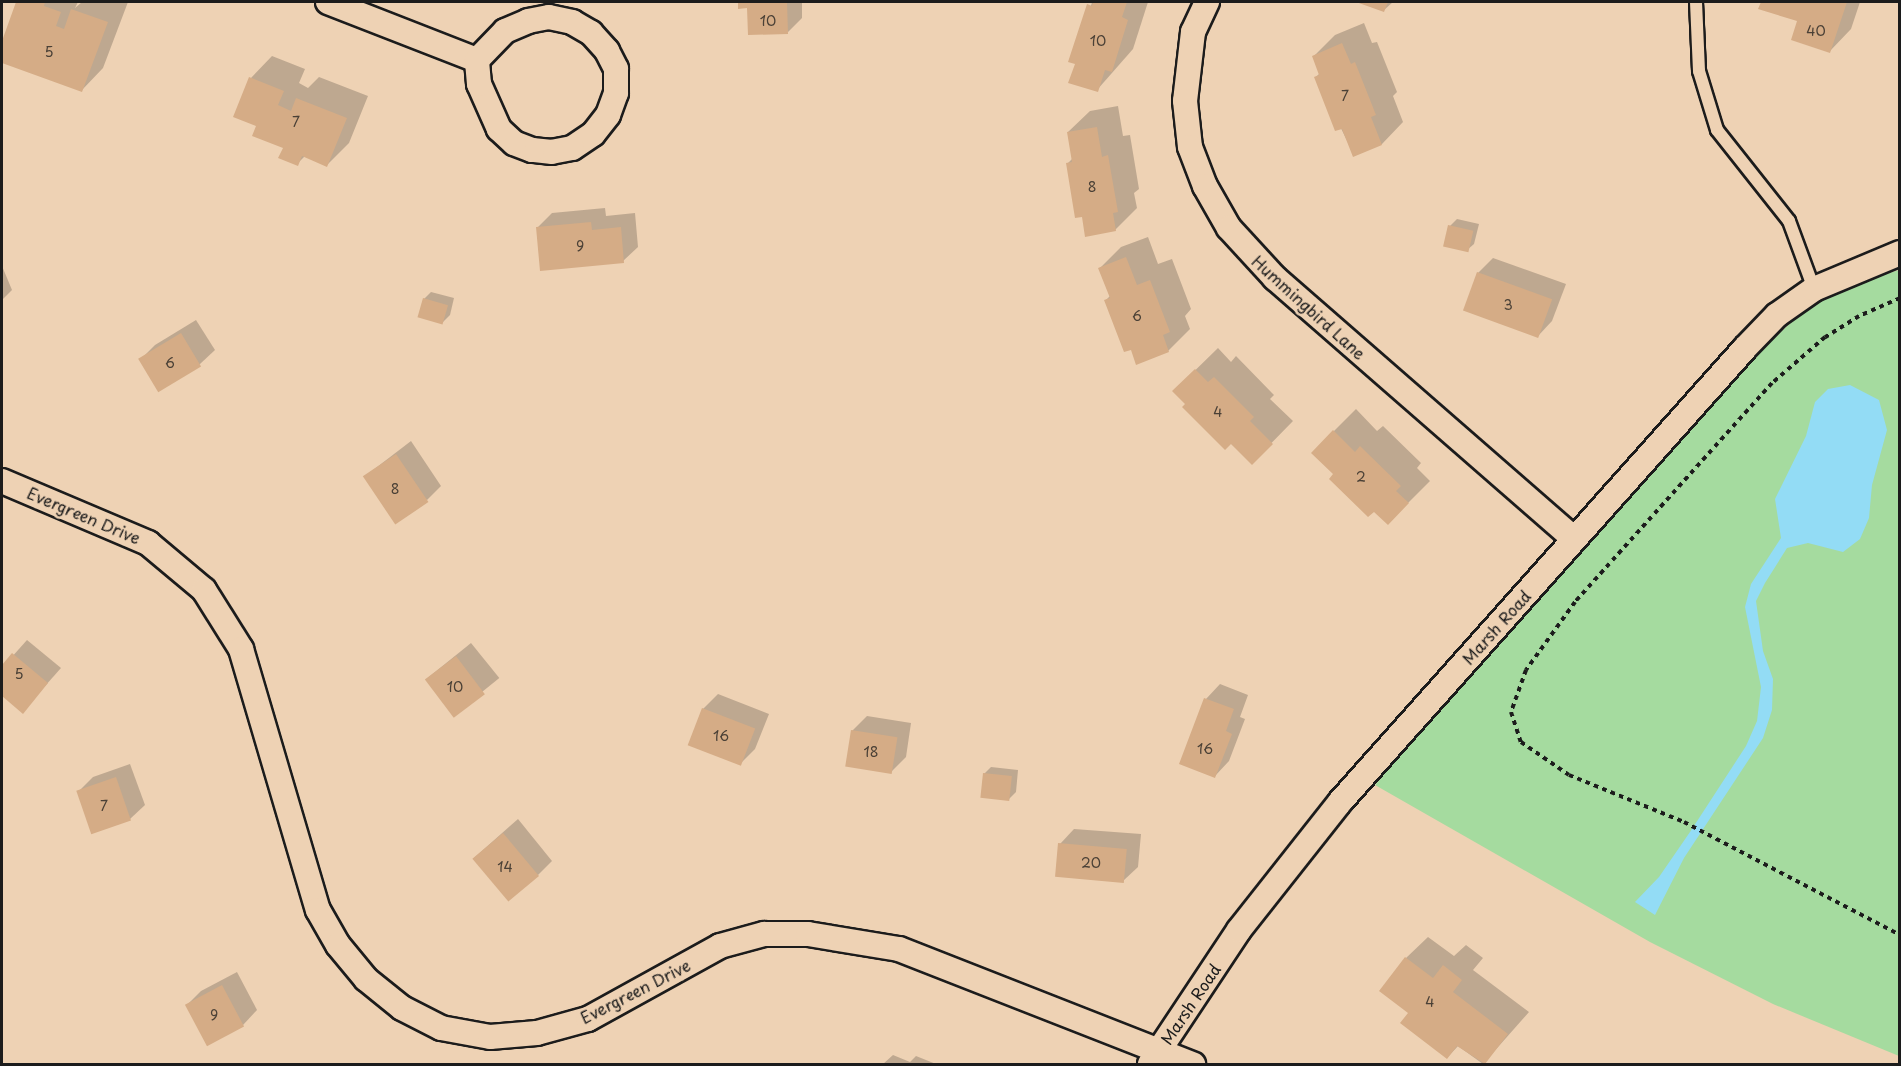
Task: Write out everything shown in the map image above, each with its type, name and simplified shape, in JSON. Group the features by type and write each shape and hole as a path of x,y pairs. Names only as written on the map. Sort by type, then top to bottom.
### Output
{"street":[{"path":"328,2 477,60"},
{"name":"Hummingbird Lane","path":"1207,2 1193,32 1186,68 1185,101 1190,147 1204,186 1229,228 1275,278 1574,539"},
{"path":"549,17 572,22 591,33 607,51 616,69 616,93 608,115 593,134 572,148 532,150 514,142 499,129 479,84 477,60 505,31 528,21 549,17"},
{"name":"Marsh Road","path":"1154,1058 1239,930 1340,802 1745,348 1777,315 1814,289 1899,253"},
{"name":"Evergreen Drive","path":"2,481 148,543 204,590 241,649 318,910 338,945 366,979 402,1008 441,1028 490,1037 537,1033 588,1019 720,946 764,934 808,934 899,950 1154,1058 1193,1065"}],"lane":[{"path":"1696,2 1699,71 1717,130 1789,220 1814,289"}],"path":[{"path":"1899,298 1859,315 1825,337 1772,383 1575,602 1526,670 1515,694 1513,728 1531,752 1569,774 1684,822 1899,935"}],"green space":[{"path":"1899,270 1899,1056 1773,1004 1650,942 1375,785 1579,547 1751,360 1802,312 1848,286"}],"water":[{"path":"1850,385 1879,400 1887,430 1872,485 1869,518 1860,539 1843,552 1808,543 1787,548 1765,583 1756,601 1763,651 1773,679 1772,710 1763,738 1684,858 1655,915 1635,902 1659,877 1690,832 1746,746 1757,721 1761,687 1745,607 1751,584 1781,538 1775,499 1806,436 1815,402 1828,389"}],"building":[{"path":"16,2 45,2 44,6 61,12 56,26 64,29 71,9 108,22 82,92 2,63 2,41"},
{"path":"738,2 787,2 788,34 748,35 747,8 738,9"},
{"path":"1093,2 1127,2 1122,17 1128,20 1112,72 1105,70 1098,92 1068,83 1075,64 1068,62 1087,4 1092,6"},
{"path":"1356,2 1388,2 1384,12"},
{"path":"1761,2 1847,2 1830,53 1791,40 1797,21 1758,9"},
{"path":"1342,43 1351,64 1355,62 1376,115 1371,117 1382,145 1353,157 1342,129 1335,131 1314,77 1319,75 1312,56"},
{"path":"249,77 284,91 278,105 291,111 296,98 347,118 327,167 302,156 298,166 278,158 283,148 252,136 256,126 233,117"},
{"path":"1097,127 1102,157 1108,155 1118,212 1113,213 1116,231 1085,237 1082,217 1075,218 1066,163 1072,162 1067,132"},
{"path":"591,222 592,230 621,227 624,263 540,271 536,227"},
{"path":"1448,225 1473,231 1468,252 1443,246"},
{"path":"1126,257 1137,285 1150,280 1170,332 1163,335 1169,352 1136,365 1131,350 1124,352 1104,300 1110,298 1098,268"},
{"path":"1477,272 1552,299 1538,338 1463,311"},
{"path":"423,298 448,305 442,324 417,317"},
{"path":"181,333 201,366 158,392 138,359"},
{"path":"1195,369 1208,382 1214,377 1254,417 1250,421 1273,444 1252,465 1231,444 1225,450 1182,407 1185,404 1172,391"},
{"path":"1333,430 1355,452 1360,446 1401,486 1396,491 1409,503 1388,525 1374,512 1368,517 1329,479 1333,474 1311,453"},
{"path":"396,454 428,502 395,524 363,476"},
{"path":"12,653 48,683 23,714 2,696 2,665"},
{"path":"456,656 485,694 454,718 425,679"},
{"path":"1204,698 1234,709 1226,731 1232,734 1215,778 1179,764"},
{"path":"702,708 755,728 741,766 688,745"},
{"path":"851,730 897,737 892,774 845,767"},
{"path":"983,773 1012,776 1009,801 980,798"},
{"path":"116,777 131,820 91,834 76,791"},
{"path":"503,833 539,876 508,902 472,859"},
{"path":"1058,843 1127,849 1124,883 1055,877"},
{"path":"1405,957 1433,978 1443,965 1462,980 1453,992 1508,1034 1485,1064 1457,1046 1447,1059 1400,1023 1408,1013 1379,991"},
{"path":"222,985 244,1026 207,1046 185,1005"}]}
